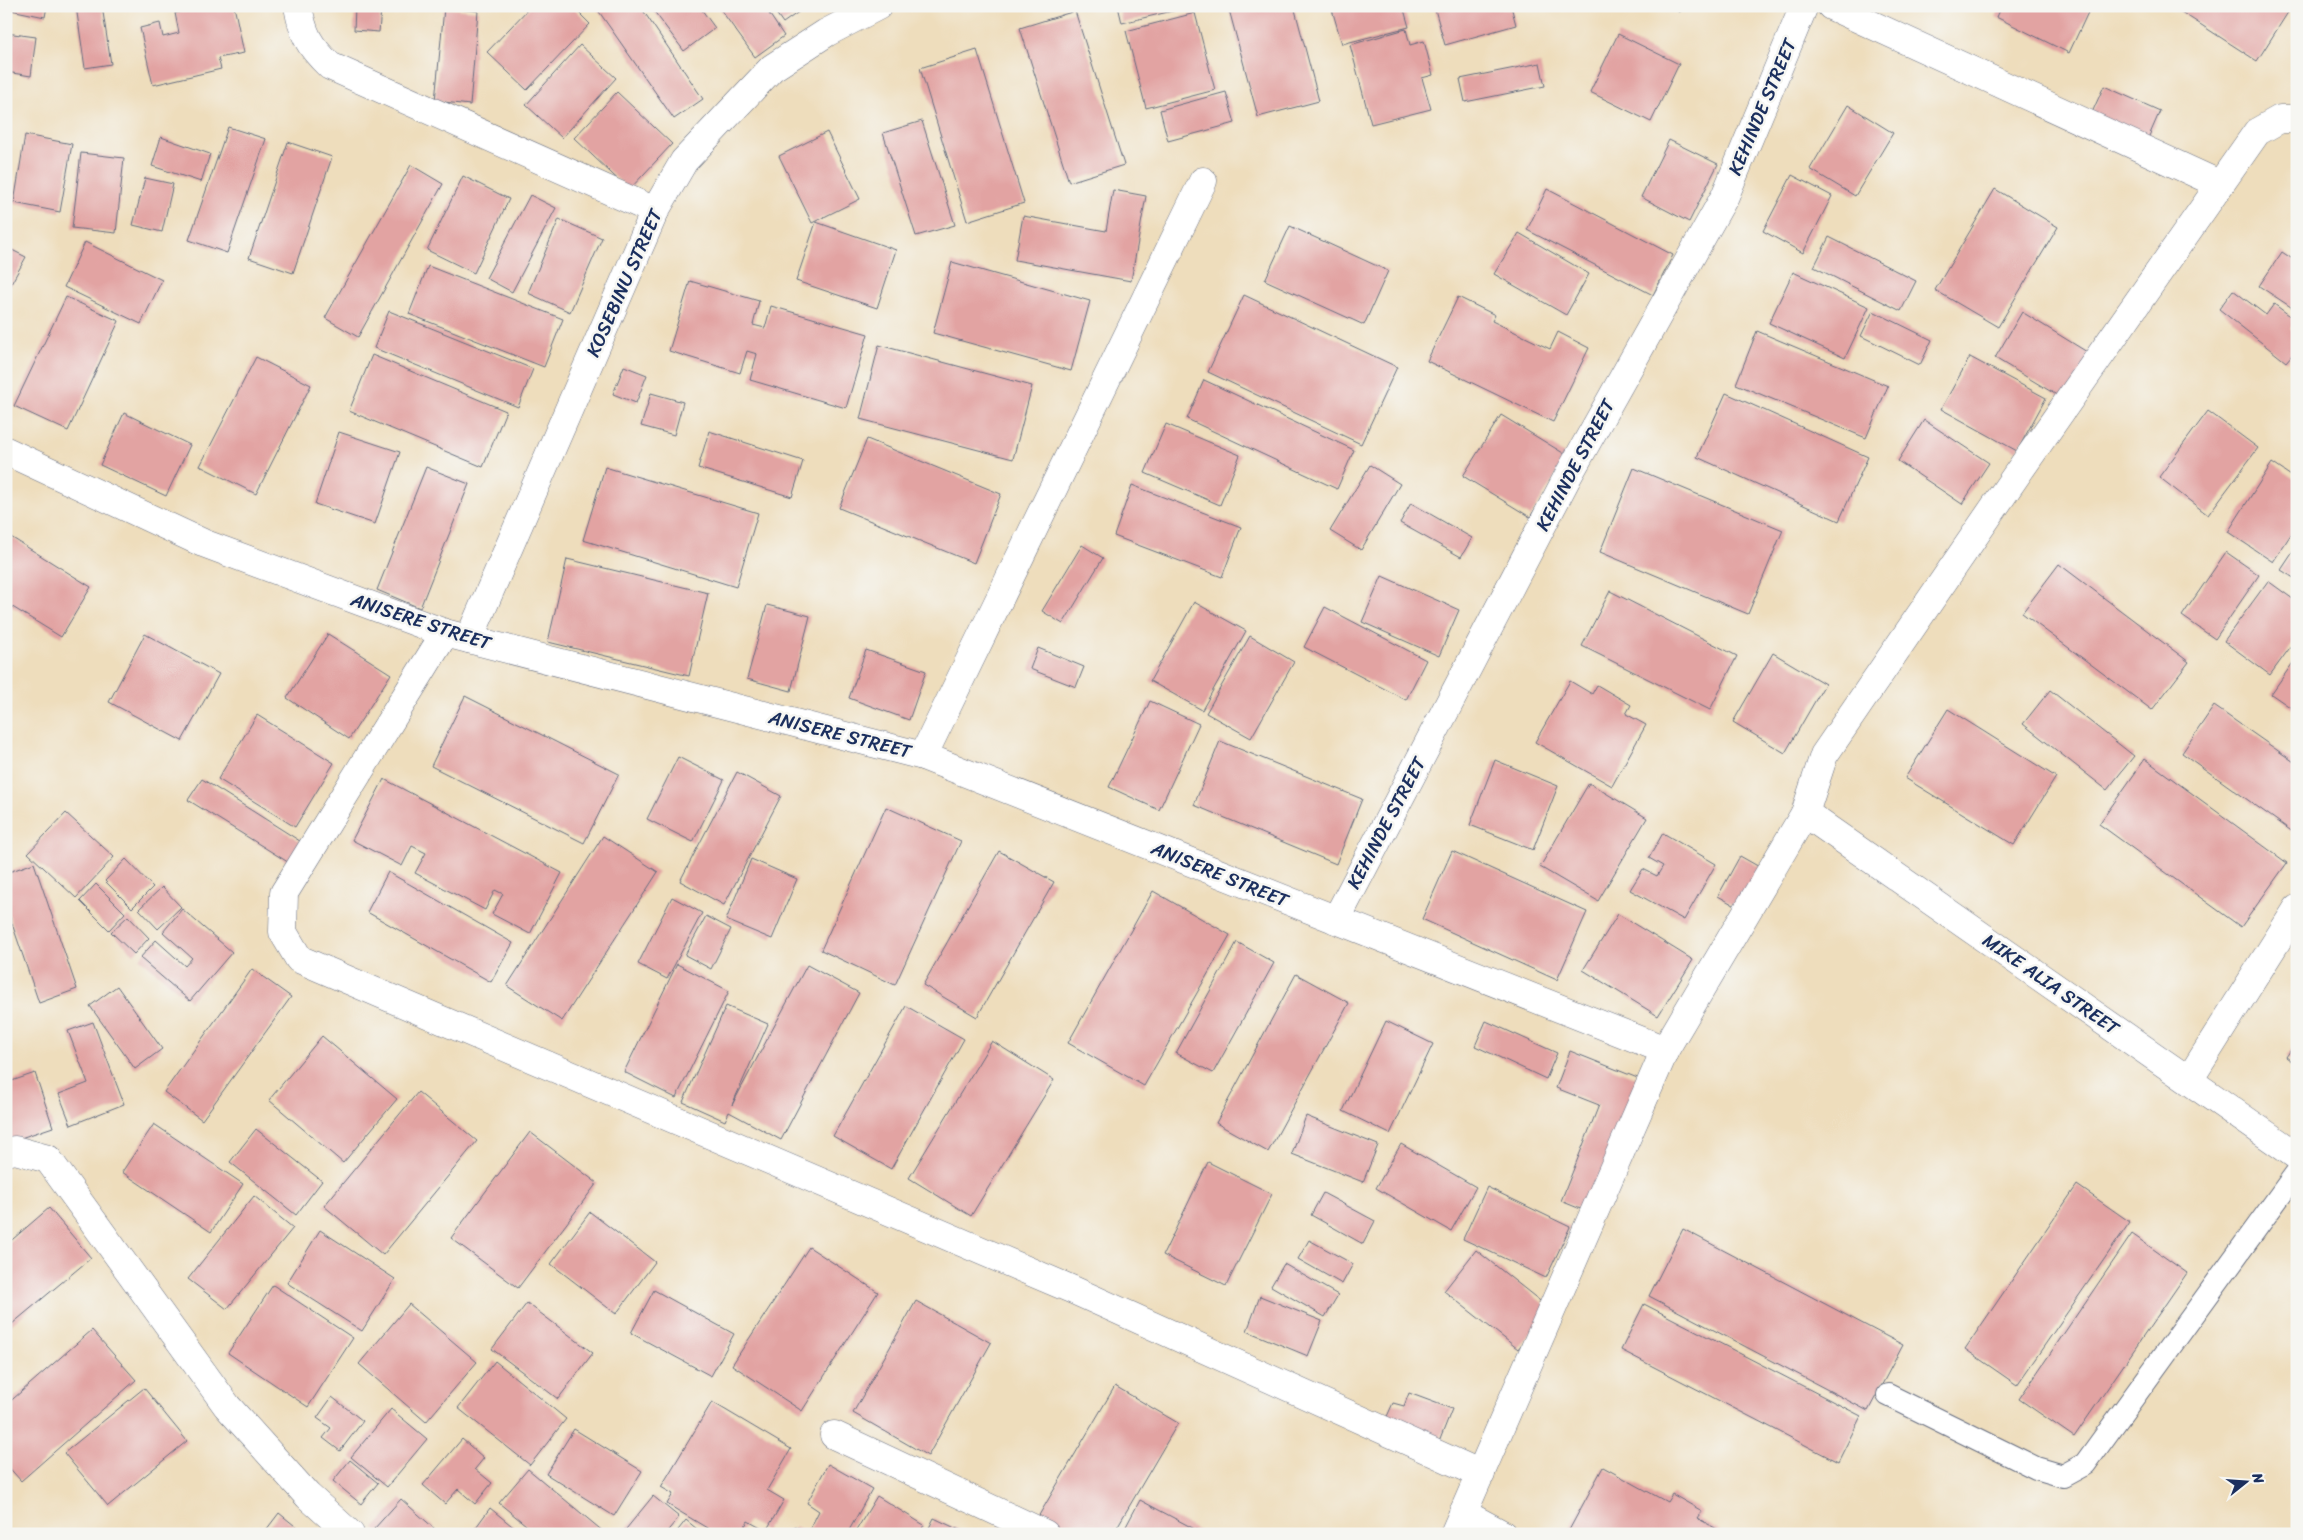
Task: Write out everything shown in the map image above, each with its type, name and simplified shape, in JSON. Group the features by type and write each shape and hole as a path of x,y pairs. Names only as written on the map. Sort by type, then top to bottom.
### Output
{"street":[{"path":"298,6 301,24 312,50 330,66 655,211"},
{"name":"KOSEBINU STREET","path":"878,6 826,33 772,68 684,161 655,211 457,636 284,893 283,932 299,959 1071,1289 1481,1474"},
{"name":"KEHINDE STREET","path":"1336,920 1568,476 1725,196 1804,6"},
{"path":"1831,6 2219,184"},
{"path":"1502,1534 1459,1524 1665,1050 1805,812 1824,755 2219,184 2257,132 2280,119 2297,119"},
{"path":"923,756 1203,181"},
{"name":"ANISERE STREET","path":"6,450 202,543 457,636 923,756 1665,1050"},
{"name":"MIKE ALIA STREET","path":"1805,812 2297,1156"},
{"path":"2189,1080 2297,909"},
{"path":"6,1152 15,1150 48,1159 227,1406 308,1496 350,1534"},
{"path":"834,1435 1045,1534"}],"lane":[{"path":"1888,1395 2036,1468 2063,1476 2086,1464 2297,1172"}],"building":[{"path":"6,6 47,6 45,17 6,9"},
{"path":"76,6 102,6 111,64 85,68"},
{"path":"205,6 234,6 244,53 218,58 221,69 153,85 140,28 160,23 163,37 179,33 175,13"},
{"path":"531,6 572,6 590,24 527,90 487,52"},
{"path":"595,6 640,6 703,99 674,119"},
{"path":"650,6 699,6 715,28 684,51"},
{"path":"718,6 764,6 784,36 755,57"},
{"path":"771,6 807,6 783,23"},
{"path":"1118,6 1189,6 1189,7 1122,23"},
{"path":"1228,6 1294,6 1319,101 1258,117"},
{"path":"1331,6 1403,6 1409,27 1342,44"},
{"path":"1434,6 1511,6 1516,25 1445,45"},
{"path":"1668,6 1683,6 1680,12"},
{"path":"2001,6 2091,6 2069,53 1996,17"},
{"path":"2172,6 2292,6 2257,61"},
{"path":"355,7 381,9 379,32 354,30"},
{"path":"444,8 478,11 470,105 435,101"},
{"path":"1075,11 1124,165 1069,182 1020,28"},
{"path":"1195,13 1215,90 1146,108 1126,31"},
{"path":"1406,29 1410,45 1424,41 1433,75 1422,78 1431,109 1371,124 1350,45"},
{"path":"6,33 36,37 31,76 6,72"},
{"path":"1618,34 1679,64 1651,122 1590,92"},
{"path":"580,45 616,78 562,138 526,105"},
{"path":"977,50 1024,203 967,221 920,68"},
{"path":"1540,63 1545,86 1465,102 1460,79"},
{"path":"2104,86 2160,111 2146,143 2090,117"},
{"path":"617,92 672,144 629,190 574,138"},
{"path":"1226,92 1235,123 1168,141 1160,110"},
{"path":"1848,105 1893,133 1855,196 1810,169"},
{"path":"922,121 955,225 916,236 883,133"},
{"path":"228,127 266,139 227,253 189,240"},
{"path":"827,132 860,199 812,223 779,156"},
{"path":"25,135 72,144 60,212 14,203"},
{"path":"161,137 210,154 201,182 152,166"},
{"path":"1669,140 1718,164 1689,222 1641,197"},
{"path":"288,142 332,157 293,273 249,258"},
{"path":"81,153 124,158 116,233 72,228"},
{"path":"411,165 443,184 358,337 325,318"},
{"path":"1792,175 1832,196 1803,253 1763,231"},
{"path":"463,176 509,199 474,273 427,250"},
{"path":"145,178 173,184 162,232 133,225"},
{"path":"1547,189 1673,255 1653,295 1527,230"},
{"path":"1995,189 2058,227 1998,327 1935,290"},
{"path":"1113,190 1146,196 1131,281 1015,260 1023,216 1106,231"},
{"path":"530,195 556,208 512,292 486,278"},
{"path":"559,219 602,238 570,312 528,293"},
{"path":"816,222 896,250 877,308 796,281"},
{"path":"1290,226 1388,271 1364,325 1265,280"},
{"path":"1519,233 1589,274 1566,315 1494,274"},
{"path":"1829,237 1916,281 1901,311 1814,267"},
{"path":"85,242 162,280 141,324 64,287"},
{"path":"6,247 26,257 6,293"},
{"path":"2282,252 2297,262 2297,311 2259,286"},
{"path":"952,262 1090,301 1071,371 933,333"},
{"path":"428,266 563,319 544,367 409,314"},
{"path":"1793,272 1869,307 1845,358 1769,323"},
{"path":"690,281 759,301 753,325 765,328 771,306 868,334 846,408 750,380 757,354 747,351 740,373 669,351"},
{"path":"2233,290 2266,315 2274,304 2297,321 2291,329 2297,333 2297,349 2286,362 2219,309"},
{"path":"1244,295 1397,367 1361,444 1208,372"},
{"path":"66,297 119,321 68,431 14,406"},
{"path":"1458,297 1495,315 1492,321 1550,349 1558,332 1589,348 1553,422 1427,361"},
{"path":"389,311 533,369 518,407 374,348"},
{"path":"1873,311 1932,340 1920,365 1861,336"},
{"path":"2022,312 2092,355 2065,400 1995,358"},
{"path":"1757,331 1888,386 1866,438 1736,384"},
{"path":"879,345 1032,386 1013,459 860,419"},
{"path":"372,355 506,411 483,467 349,411"},
{"path":"256,357 311,385 256,494 200,466"},
{"path":"1970,357 2046,398 2017,451 1941,409"},
{"path":"624,366 647,375 636,403 613,394"},
{"path":"1204,380 1354,450 1337,489 1187,419"},
{"path":"651,393 683,402 674,435 641,426"},
{"path":"1726,393 1868,457 1839,521 1697,457"},
{"path":"2208,411 2258,448 2208,515 2159,477"},
{"path":"124,413 190,445 166,496 100,465"},
{"path":"1501,415 1568,456 1530,517 1463,476"},
{"path":"1924,420 1989,463 1962,504 1898,461"},
{"path":"1166,424 1240,455 1220,505 1145,473"},
{"path":"709,431 803,461 792,497 698,468"},
{"path":"339,432 400,452 375,524 315,504"},
{"path":"867,439 1001,494 974,563 839,508"},
{"path":"2272,463 2297,480 2297,525 2273,562 2228,532"},
{"path":"1370,465 1400,484 1361,550 1330,531"},
{"path":"426,467 469,484 420,608 377,590"},
{"path":"605,467 758,513 736,587 583,540"},
{"path":"1634,468 1783,530 1748,614 1600,552"},
{"path":"1132,485 1241,527 1222,577 1114,536"},
{"path":"1411,503 1472,538 1461,557 1400,523"},
{"path":"6,534 91,587 61,637 6,603"},
{"path":"1082,545 1103,558 1063,624 1042,611"},
{"path":"2297,546 2297,580 2281,570"},
{"path":"2226,552 2259,575 2215,639 2182,616"},
{"path":"567,559 708,593 689,676 548,642"},
{"path":"2059,564 2189,662 2152,710 2022,613"},
{"path":"1382,576 1459,610 1439,656 1362,622"},
{"path":"2268,581 2297,602 2297,638 2270,675 2224,641"},
{"path":"1610,591 1737,656 1710,710 1582,646"},
{"path":"1194,602 1246,631 1202,710 1150,681"},
{"path":"767,605 810,616 791,691 747,679"},
{"path":"1325,607 1426,660 1406,700 1304,647"},
{"path":"145,634 219,674 182,741 109,702"},
{"path":"328,634 391,674 349,739 287,698"},
{"path":"1250,636 1294,662 1251,738 1206,713"},
{"path":"1038,648 1084,667 1076,687 1030,669"},
{"path":"866,650 926,671 909,720 849,698"},
{"path":"1773,653 1825,684 1785,753 1733,722"},
{"path":"2297,657 2297,712 2271,694"},
{"path":"1570,681 1592,694 1597,685 1631,705 1626,714 1646,725 1612,786 1535,742"},
{"path":"2050,690 2134,756 2107,790 2023,724"},
{"path":"465,696 619,774 584,843 431,766"},
{"path":"1150,701 1199,724 1159,810 1109,787"},
{"path":"2214,706 2297,764 2297,835 2182,753"},
{"path":"1948,709 2056,777 2014,845 1905,778"},
{"path":"257,715 334,763 295,827 218,779"},
{"path":"1220,741 1362,799 1336,864 1194,805"},
{"path":"678,757 724,780 693,842 647,819"},
{"path":"2145,759 2287,863 2241,927 2099,824"},
{"path":"1495,760 1558,786 1533,850 1470,825"},
{"path":"737,772 781,796 724,905 680,881"},
{"path":"202,779 303,843 291,864 188,800"},
{"path":"384,779 562,873 530,934 492,914 503,894 495,890 485,910 415,873 426,853 412,846 402,866 352,840"},
{"path":"1589,783 1647,818 1598,901 1540,867"},
{"path":"886,807 961,841 895,985 821,950"},
{"path":"66,813 114,857 76,898 28,853"},
{"path":"1663,833 1716,864 1684,920 1630,890 1643,869 1657,876 1663,866 1649,858"},
{"path":"603,836 658,872 562,1021 507,986"},
{"path":"999,851 1054,882 977,1017 923,985"},
{"path":"1452,851 1587,912 1557,980 1422,919"},
{"path":"1740,856 1763,869 1741,909 1718,896"},
{"path":"126,859 153,887 132,908 105,881"},
{"path":"751,859 797,879 772,939 726,920"},
{"path":"34,863 77,989 39,1003 6,906 6,873"},
{"path":"388,872 513,943 491,982 367,912"},
{"path":"96,884 125,913 109,930 80,901"},
{"path":"162,887 181,907 158,929 139,909"},
{"path":"1153,891 1230,935 1144,1086 1068,1043"},
{"path":"672,897 702,913 667,979 638,964"},
{"path":"182,909 232,952 190,1001 140,958 156,940 185,966 192,958 163,932"},
{"path":"1618,914 1693,960 1658,1016 1583,970"},
{"path":"128,916 149,938 134,954 111,932"},
{"path":"706,916 731,929 711,969 685,955"},
{"path":"1237,942 1274,963 1213,1073 1176,1053"},
{"path":"677,964 729,991 676,1098 624,1072"},
{"path":"807,965 859,993 781,1140 729,1112 725,1121 683,1102 726,1006 768,1024 732,1105"},
{"path":"252,969 291,997 202,1120 164,1092"},
{"path":"1296,974 1349,1003 1268,1152 1216,1123"},
{"path":"117,986 162,1049 135,1069 90,1006"},
{"path":"906,1006 964,1039 891,1169 833,1136"},
{"path":"1386,1021 1433,1044 1390,1134 1343,1111"},
{"path":"1486,1021 1557,1053 1546,1079 1475,1046"},
{"path":"93,1022 124,1104 71,1125 59,1094 88,1083 68,1031"},
{"path":"322,1036 397,1099 343,1163 269,1100"},
{"path":"992,1041 1054,1080 971,1216 909,1178"},
{"path":"2297,1041 2297,1065 2286,1057"},
{"path":"1570,1051 1640,1079 1588,1212 1561,1201 1599,1105 1556,1088"},
{"path":"35,1073 53,1127 6,1143 6,1083"},
{"path":"418,1092 477,1141 383,1255 324,1206"},
{"path":"1306,1116 1378,1145 1363,1182 1292,1154"},
{"path":"154,1124 243,1184 211,1232 122,1172"},
{"path":"256,1129 322,1181 296,1215 230,1162"},
{"path":"530,1132 597,1183 518,1288 451,1238"},
{"path":"1401,1144 1476,1187 1451,1231 1376,1188"},
{"path":"1208,1162 1272,1194 1226,1286 1163,1255"},
{"path":"2077,1185 2130,1222 2017,1385 1965,1349"},
{"path":"1487,1187 1570,1227 1546,1278 1463,1239"},
{"path":"1323,1193 1375,1221 1363,1244 1311,1215"},
{"path":"254,1196 293,1228 227,1309 188,1279"},
{"path":"49,1208 91,1258 6,1329 6,1245"},
{"path":"590,1212 655,1262 616,1314 551,1264"},
{"path":"1683,1229 1903,1345 1868,1411 1649,1296"},
{"path":"320,1230 395,1279 362,1331 287,1283"},
{"path":"2132,1234 2187,1273 2074,1437 2019,1399"},
{"path":"1309,1240 1353,1264 1342,1284 1298,1259"},
{"path":"809,1247 878,1292 802,1411 732,1365"},
{"path":"1476,1250 1549,1308 1518,1349 1444,1291"},
{"path":"1284,1264 1338,1295 1325,1317 1271,1286"},
{"path":"273,1285 353,1338 308,1407 228,1353"},
{"path":"654,1290 734,1334 711,1376 631,1333"},
{"path":"1260,1296 1322,1321 1308,1356 1247,1331"},
{"path":"916,1301 991,1343 928,1456 853,1413"},
{"path":"527,1303 593,1353 558,1399 492,1349"},
{"path":"409,1304 477,1362 426,1422 359,1364"},
{"path":"1644,1304 1861,1416 1838,1462 1621,1350"},
{"path":"92,1330 136,1380 21,1481 6,1464 6,1405"},
{"path":"495,1361 566,1419 530,1465 458,1408"},
{"path":"1115,1386 1178,1423 1113,1534 1066,1534 1038,1517"},
{"path":"144,1388 187,1441 108,1506 64,1453"},
{"path":"1409,1393 1452,1409 1439,1442 1385,1421 1393,1403 1404,1406"},
{"path":"332,1397 363,1421 340,1451 323,1438 331,1428 317,1418"},
{"path":"712,1402 791,1449 767,1490 784,1500 766,1531 748,1521 740,1534 717,1534 667,1504 673,1494 661,1487"},
{"path":"391,1409 427,1439 387,1487 351,1457"},
{"path":"574,1429 642,1471 614,1516 546,1474"},
{"path":"462,1439 484,1458 475,1469 492,1483 475,1504 458,1489 445,1504 423,1485"},
{"path":"350,1460 378,1483 361,1504 333,1481"},
{"path":"828,1464 872,1489 847,1534 791,1534 795,1526 808,1533 819,1511 807,1503"},
{"path":"1603,1467 1667,1502 1672,1494 1702,1511 1697,1518 1726,1534 1567,1534"},
{"path":"528,1469 605,1533 537,1534 499,1503"},
{"path":"653,1496 679,1517 665,1534 622,1534"},
{"path":"877,1496 924,1525 919,1534 854,1534"},
{"path":"401,1499 435,1529 431,1534 380,1534 374,1529"},
{"path":"1140,1500 1204,1534 1122,1534"},
{"path":"490,1508 522,1534 471,1534"},
{"path":"279,1513 305,1534 263,1534"},
{"path":"934,1518 968,1534 926,1534"},
{"path":"686,1520 703,1534 675,1534"}]}
